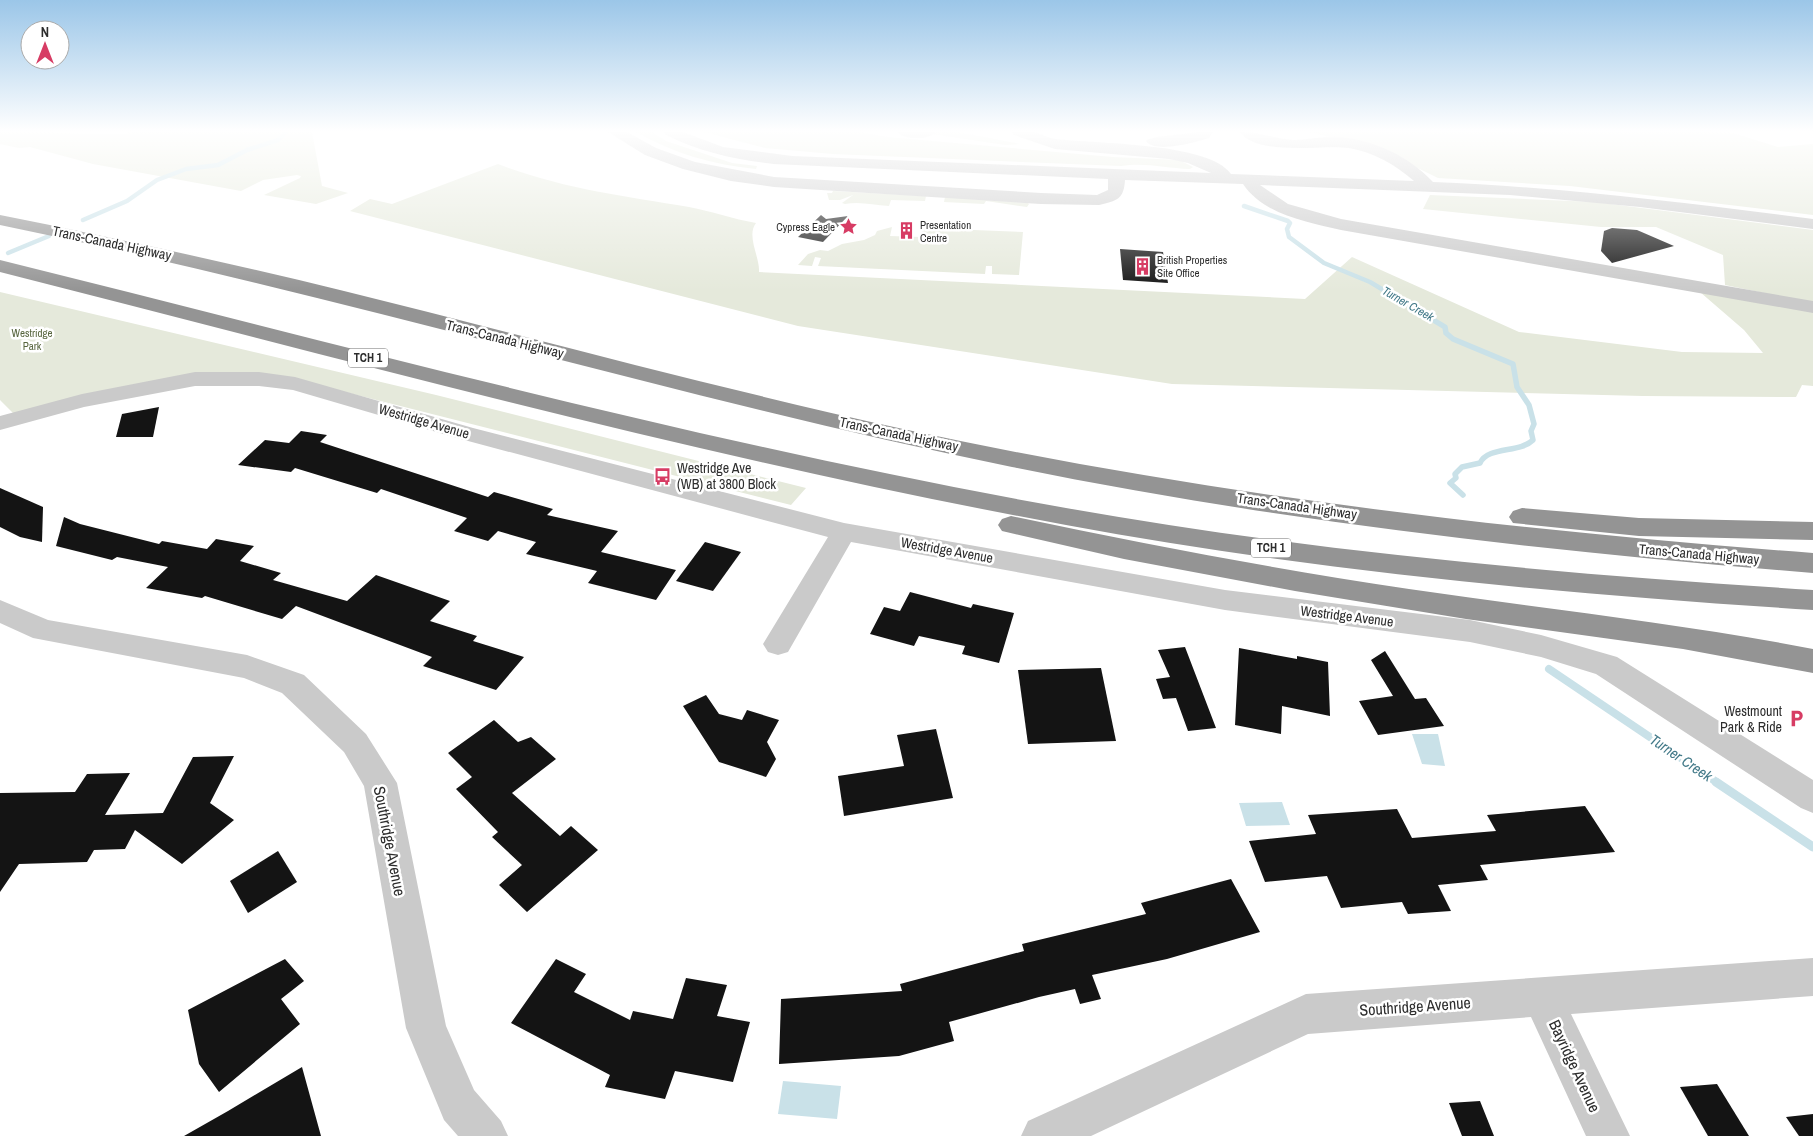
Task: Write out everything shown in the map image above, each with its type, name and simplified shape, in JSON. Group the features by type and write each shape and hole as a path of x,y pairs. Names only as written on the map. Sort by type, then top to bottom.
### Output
{"highway":[{"name":"Trans-Canada Highway","path":"0,220 194,261 774,406 989,454 1227,496 1431,525 1602,545 1813,563"},
{"name":"TCH 1","path":"0,266 735,450 979,501 1227,542 1515,577 1813,600"},
{"path":"735,450 867,492 1171,559 1336,588 1732,646 1813,661"},
{"path":"989,454 1390,504 1567,522 1709,530 1813,531"}],"street":[{"path":"817,185 1099,200 1116,193 1116,185"},
{"path":"1251,185 1253,190 1272,202 1297,212 1348,226 1637,274 1813,307"},
{"path":"1398,185 1594,197 1813,224"},
{"name":"Westridge Avenue","path":"0,423 82,401 195,379 259,378 315,389 475,436 844,532 1226,600 1470,631 1541,646 1606,665 1813,798"},
{"path":"778,644 844,532"},
{"name":"Southridge Avenue","path":"0,611 42,630 247,667 294,684 355,743 380,782 426,1028 459,1105 486,1136"},
{"name":"Southridge Avenue","path":"1043,1136 1306,1014 1813,978"},
{"name":"Bayridge Avenue","path":"1542,997 1608,1136"}],"green space":[{"path":"208,185 253,185 241,191"},
{"path":"285,185 322,185 348,193 316,204 264,195"},
{"path":"442,185 568,185 689,207 756,223 752,234 759,272 1305,299 1352,257 1519,332 1682,352 1763,353 1744,330 1700,292 1813,312 1813,386 1802,385 1796,397 1643,396 1172,384 798,326 350,211 370,199 392,204"},
{"path":"1554,185 1813,185 1813,215"},
{"path":"833,191 926,196 925,201 891,200 889,206 861,203 845,204 842,203 853,195 840,200 829,200 827,193 832,193"},
{"path":"1430,195 1595,202 1813,230 1813,303 1725,285 1723,255 1656,227 1601,227 1423,209"},
{"path":"945,197 1029,204 1027,207 986,201 984,204 944,202"},
{"path":"892,227 890,236 921,237 923,228 1023,232 1019,275 992,274 992,266 986,266 985,274 818,266 821,258 815,257 812,266 798,265 808,254 820,250 828,251 842,244 864,240 875,235 877,231"},
{"name":"Westridge Park","path":"0,292 436,395 806,488 791,505 345,392 232,375 14,414 0,400"}],"water":[{"path":"1412,734 1438,734 1445,766 1422,764"},
{"path":"1282,802 1290,825 1246,826 1239,803"},
{"path":"783,1081 841,1086 837,1119 778,1114"}],"building":[{"path":"821,215 826,219 848,216 823,242 798,237"},
{"path":"1612,228 1637,230 1674,246 1612,263 1601,251 1604,231"},
{"name":"British Properties Site Office","path":"1120,249 1163,252 1168,283 1123,280"},
{"path":"159,407 153,437 116,437 122,414"},
{"path":"301,431 327,435 320,442 488,497 494,492 553,509 547,515 618,531 601,552 676,570 656,600 588,583 597,571 526,554 536,542 498,531 488,541 454,531 467,518 381,489 377,493 295,468 291,472 238,465 265,440 289,443"},
{"path":"0,488 43,507 42,542 20,537 0,527"},
{"path":"64,517 80,524 159,544 162,541 207,549 216,539 254,546 240,561 281,573 273,580 347,601 376,575 450,601 430,621 477,636 473,641 524,657 496,690 423,666 432,657 296,606 282,619 205,596 202,598 146,588 168,567 117,557 112,560 56,546"},
{"path":"705,542 741,552 713,591 676,581"},
{"path":"910,592 971,608 973,604 1014,613 999,663 962,654 965,646 919,636 914,646 870,634 884,607 900,611"},
{"path":"1185,647 1216,728 1188,731 1176,698 1163,699 1156,679 1170,677 1158,650"},
{"path":"1239,648 1297,659 1297,656 1328,662 1330,716 1282,706 1281,734 1235,725"},
{"path":"1385,651 1415,699 1426,698 1444,726 1378,735 1359,701 1393,696 1371,660"},
{"path":"1101,668 1116,741 1028,744 1018,670"},
{"path":"706,695 719,714 742,720 747,710 779,720 767,742 776,759 766,777 719,762 683,706"},
{"path":"494,720 518,742 531,737 556,759 512,793 560,836 571,826 598,850 527,912 499,885 522,865 492,837 498,832 456,789 472,777 448,753"},
{"path":"936,729 953,798 844,816 838,776 904,766 897,735"},
{"path":"234,756 210,803 234,820 182,864 135,830 125,849 94,850 87,862 19,864 0,892 0,793 75,792 87,774 130,773 105,815 163,813 193,757"},
{"path":"1585,806 1615,852 1480,865 1488,880 1438,885 1451,911 1408,914 1402,902 1341,908 1327,876 1265,882 1249,841 1316,834 1308,815 1397,809 1412,838 1496,831 1487,815"},
{"path":"278,851 297,882 248,913 230,881"},
{"path":"1231,879 1260,932 1167,959 1092,975 1101,999 1080,1004 1075,989 949,1022 954,1041 899,1056 779,1064 781,999 902,991 900,984 1024,951 1022,944 1146,914 1141,903"},
{"path":"285,959 304,981 281,999 300,1024 219,1092 199,1064 188,1010"},
{"path":"556,959 586,974 574,992 630,1020 633,1011 673,1019 686,978 727,985 717,1016 750,1022 733,1082 675,1071 665,1099 605,1087 610,1075 511,1023"},
{"path":"302,1067 321,1136 184,1136 228,1111"},
{"path":"1717,1084 1749,1136 1708,1136 1680,1087"},
{"path":"1480,1101 1494,1136 1462,1136 1449,1103"},
{"path":"1813,1114 1813,1136 1799,1136 1786,1117"}],"waterway":[{"path":"83,220 127,201 150,185"},
{"name":"Turner Creek","path":"1244,206 1288,221 1290,223 1287,229 1289,237 1324,263 1370,282 1395,297"},
{"path":"8,253 49,236"},
{"name":"Turner Creek","path":"1393,296 1445,327 1446,333 1453,339 1513,364 1517,387 1529,405 1534,424 1531,431 1533,440 1520,447 1490,454 1480,463 1462,467 1455,474 1456,478 1450,483 1463,495"},
{"name":"Turner Creek","path":"1549,669 1718,783"},
{"name":"Turner Creek","path":"1716,782 1813,847"}],"place":[{"name":"Cypress Eagle","path":"849,227"},
{"name":"Presentation Centre","path":"906,231"},
{"name":"British Properties Site Office","path":"1143,266"},
{"name":"Westridge Ave (WB) at 3800 Block","path":"663,476"},
{"name":"Westmount Park & Ride","path":"1796,719"}]}
